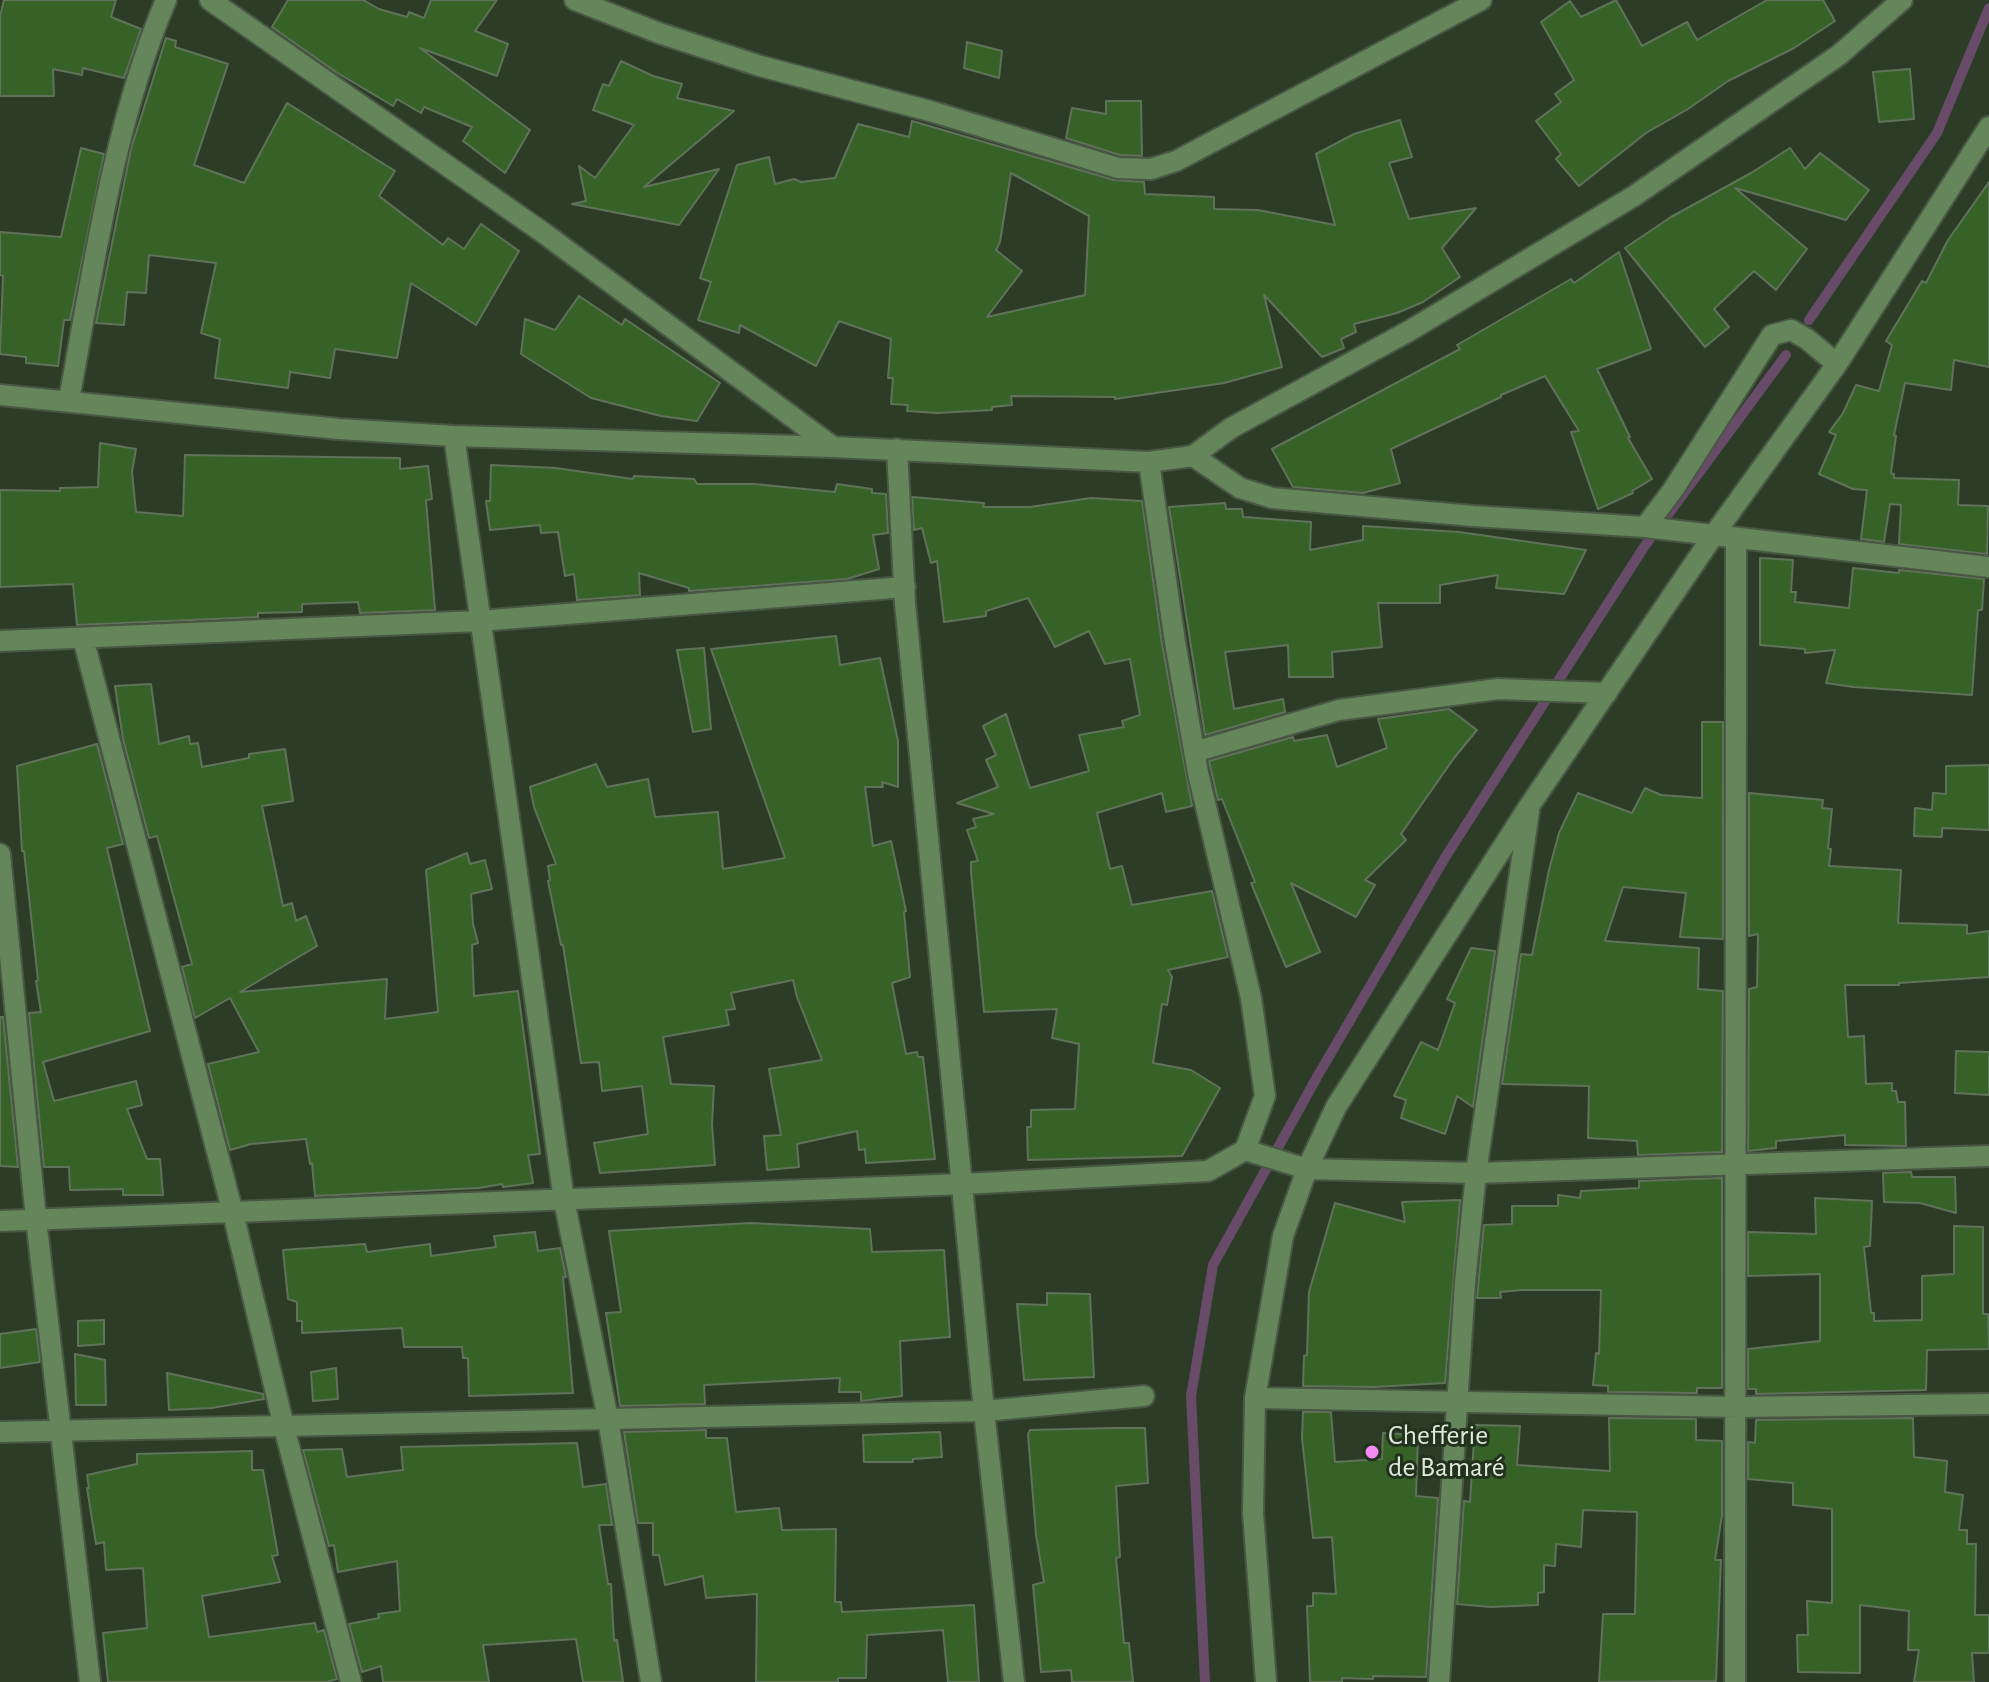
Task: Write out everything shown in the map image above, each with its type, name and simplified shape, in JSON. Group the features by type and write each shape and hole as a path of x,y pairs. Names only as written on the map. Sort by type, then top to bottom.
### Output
{"street":[{"path":"69,400 98,245 128,114 166,0"},
{"path":"210,0 545,234 833,447"},
{"path":"575,0 659,33 760,66 930,111 1118,168 1151,169 1176,161 1224,137 1481,0"},
{"path":"0,395 339,429 454,436 897,449 1149,462 1193,456 1231,428 1409,331 1634,196 1839,55 1902,0"},
{"path":"1266,1682 1253,1513 1255,1398 1283,1236 1307,1169 1336,1107 1530,805 1713,536 1837,364 1989,127"},
{"path":"1645,527 1673,490 1772,335 1791,330 1837,364"},
{"path":"454,436 564,1200 608,1419 651,1682"},
{"path":"897,449 905,587 984,1411 1014,1682"},
{"path":"1193,456 1240,488 1272,498 1645,527 1989,567"},
{"path":"0,1221 963,1184 1208,1171 1245,1150 1265,1096 1251,998 1194,752 1149,462"},
{"path":"1735,1682 1736,538"},
{"path":"0,641 479,621 905,587"},
{"path":"83,638 351,1682"},
{"path":"1194,752 1339,710 1498,689 1607,693"},
{"path":"1439,1682 1465,1283 1476,1173 1530,805"},
{"path":"0,854 36,1219 90,1682"},
{"path":"1245,1150 1307,1169 1476,1173 1989,1156"},
{"path":"0,1432 984,1411 1144,1396"},
{"path":"1255,1398 1737,1407 1989,1404"}],"building":[{"path":"4,0 116,0 111,17 141,29 124,78 83,68 82,75 53,69 54,96 0,96 0,16"},
{"path":"288,0 363,0 379,9 407,17 409,12 424,18 431,0 497,0 475,31 508,44 497,76 420,48 530,130 505,173 463,141 472,127 424,107 421,113 397,99 393,106 336,72 272,27"},
{"path":"1616,0 1642,46 1687,22 1697,40 1767,0 1823,0 1835,21 1794,48 1728,81 1646,133 1579,186 1556,159 1561,154 1536,121 1561,102 1555,94 1574,80 1541,22 1570,1 1581,17"},
{"path":"166,38 176,41 175,47 228,64 194,165 244,183 287,103 395,171 379,196 443,245 448,238 464,249 481,224 519,251 476,325 411,283 397,358 335,349 330,378 290,372 288,388 215,378 220,339 201,333 216,263 149,255 146,293 127,292 124,325 96,323 131,149"},
{"path":"967,42 1002,51 999,78 964,68"},
{"path":"621,61 653,76 682,84 677,98 734,111 644,187 719,169 679,225 572,204 586,201 579,166 595,178 634,125 593,110 603,84 609,86"},
{"path":"1910,69 1914,119 1879,122 1873,72"},
{"path":"1106,101 1141,101 1142,156 1120,155 1066,138 1072,108 1106,114"},
{"path":"1400,120 1412,157 1389,163 1409,219 1476,208 1442,248 1460,277 1423,302 1397,313 1354,324 1356,332 1341,339 1344,348 1322,357 1264,295 1282,367 1224,383 1115,399 1011,396 1012,405 992,407 992,410 937,413 907,411 908,405 891,404 893,378 888,378 891,339 839,321 816,366 740,325 739,333 698,320 711,282 700,278 737,165 769,157 775,184 794,179 801,182 835,178 858,124 909,137 912,121 1114,180 1144,182 1145,194 1214,197 1214,209 1258,210 1335,225 1316,154 1354,134","holes":["1011,173 1089,216 1085,295 987,317 1022,271 996,250"]},
{"path":"81,148 104,154 70,320 64,320 58,366 26,363 26,357 0,354 3,276 0,275 0,232 61,237"},
{"path":"1790,148 1805,169 1820,153 1869,190 1846,220 1735,188 1807,249 1776,290 1754,271 1714,309 1729,327 1705,347 1625,248 1671,217"},
{"path":"1989,182 1989,367 1954,360 1951,390 1905,383 1894,435 1891,473 1894,478 1959,480 1958,505 1988,506 1987,554 1899,544 1901,505 1890,504 1884,542 1861,539 1867,490 1853,489 1819,474 1836,435 1829,432 1843,413 1856,385 1879,391 1892,345 1886,341 1922,281 1926,283 1948,240"},
{"path":"1619,252 1651,349 1597,369 1628,438 1652,479 1633,493 1598,509 1571,432 1579,431 1545,376 1391,449 1400,483 1363,493 1293,487 1272,449 1460,349 1457,345 1571,279 1574,283"},
{"path":"579,296 622,325 625,319 720,383 697,421 661,416 591,398 521,354 525,319 555,330"},
{"path":"100,443 136,449 132,472 136,512 183,516 185,455 400,458 400,469 428,466 432,499 426,500 435,610 360,613 358,602 302,604 302,612 258,613 258,617 77,625 73,584 0,587 0,490 60,491 60,488 98,487"},
{"path":"491,465 556,468 633,479 634,476 694,479 697,484 754,484 835,492 837,484 872,489 872,493 886,494 888,533 873,535 879,569 847,579 689,591 689,588 639,573 640,595 577,600 574,574 565,576 558,532 541,533 540,525 490,530 486,501 490,501"},
{"path":"912,497 984,503 983,507 1030,507 1091,498 1142,501 1162,644 1192,806 1166,812 1162,793 1097,813 1110,869 1122,866 1132,905 1212,891 1228,957 1168,970 1172,977 1167,1005 1162,1004 1153,1063 1191,1070 1220,1088 1182,1156 1028,1160 1027,1127 1031,1127 1031,1110 1075,1109 1079,1044 1052,1038 1057,1009 984,1012 971,872 971,862 978,861 967,830 976,827 973,819 994,814 957,803 998,787 986,760 996,755 983,726 1006,714 1030,788 1089,771 1079,735 1124,727 1122,721 1140,715 1130,659 1105,664 1089,631 1055,647 1028,598 986,611 986,616 944,622 937,561 931,563 922,528 914,530"},
{"path":"1225,503 1226,509 1242,509 1243,517 1311,522 1310,550 1363,540 1363,526 1459,532 1586,550 1564,594 1496,588 1498,575 1440,585 1440,603 1378,603 1382,647 1332,652 1333,677 1289,677 1288,645 1225,652 1234,709 1283,699 1285,712 1205,735 1169,507"},
{"path":"1760,558 1793,560 1791,592 1796,592 1795,602 1849,608 1853,568 1984,579 1982,610 1978,610 1972,695 1826,683 1835,650 1805,653 1805,649 1760,645"},
{"path":"836,636 840,665 880,658 898,741 898,787 882,782 883,787 865,787 873,846 891,841 906,911 910,977 892,983 906,1054 917,1052 918,1057 923,1057 935,1159 866,1163 865,1149 859,1150 857,1131 797,1144 799,1167 767,1170 764,1136 781,1135 769,1069 822,1060 793,980 731,993 735,1009 726,1010 729,1025 663,1037 671,1084 714,1086 712,1124 715,1165 600,1173 594,1143 648,1134 642,1086 602,1091 599,1062 581,1063 563,945 548,881 548,866 556,864 534,807 530,787 596,764 607,787 648,779 655,817 718,812 723,869 785,858 711,649"},
{"path":"704,648 711,729 693,732 677,650"},
{"path":"151,684 159,744 189,736 190,744 198,743 202,767 249,758 249,754 285,749 293,801 262,806 283,906 292,903 296,921 306,916 317,946 240,992 387,979 385,1019 438,1012 426,870 467,853 470,864 485,860 492,889 471,894 478,943 472,945 474,996 518,991 540,1154 528,1155 533,1183 315,1196 306,1139 251,1144 230,1150 208,1064 259,1052 230,998 195,1018 182,967 192,964 157,836 149,838 123,739 115,686"},
{"path":"1449,709 1477,730 1401,834 1406,840 1365,880 1375,885 1356,917 1291,883 1320,952 1286,967 1251,883 1255,882 1222,799 1218,800 1209,761 1293,737 1294,741 1327,735 1337,767 1387,748 1378,719"},
{"path":"1702,722 1723,722 1723,939 1680,937 1686,893 1623,887 1605,941 1699,948 1698,989 1723,991 1722,1152 1638,1155 1637,1141 1588,1138 1589,1086 1502,1084 1521,954 1532,955 1559,833 1578,793 1632,813 1645,788 1661,795 1702,798"},
{"path":"97,744 123,844 107,848 150,1031 43,1062 54,1101 136,1081 142,1105 127,1109 147,1159 160,1159 163,1195 123,1195 123,1189 70,1190 69,1167 44,1167 29,1013 41,1012 22,851 17,766"},
{"path":"1989,765 1989,830 1942,828 1942,837 1914,836 1915,808 1932,810 1933,793 1946,794 1946,766"},
{"path":"1749,793 1823,800 1822,808 1832,809 1829,866 1901,870 1898,923 1967,925 1967,934 1989,931 1989,977 1899,985 1845,985 1848,1037 1864,1036 1866,1084 1892,1083 1892,1091 1896,1091 1898,1102 1905,1102 1906,1146 1845,1145 1845,1135 1776,1141 1776,1148 1748,1151 1749,989 1757,987 1758,934 1749,936"},
{"path":"1471,948 1495,951 1473,1107 1457,1096 1445,1134 1401,1118 1406,1100 1394,1096 1421,1042 1438,1050 1455,1003 1447,999"},
{"path":"0,1017 3,1017 18,1167 0,1166"},
{"path":"1956,1051 1989,1052 1989,1095 1955,1093"},
{"path":"1911,1172 1912,1177 1955,1177 1956,1213 1920,1203 1884,1202 1883,1173"},
{"path":"1722,1178 1722,1388 1697,1388 1697,1393 1608,1392 1608,1386 1593,1385 1596,1353 1599,1354 1601,1290 1521,1290 1500,1292 1501,1298 1477,1298 1484,1225 1512,1224 1512,1206 1558,1206 1558,1195 1580,1198 1581,1191 1639,1188 1639,1181"},
{"path":"1815,1198 1872,1201 1870,1246 1864,1247 1874,1321 1922,1320 1922,1276 1954,1274 1954,1226 1983,1227 1983,1314 1988,1314 1989,1349 1927,1350 1926,1390 1756,1394 1756,1389 1748,1389 1748,1349 1820,1341 1820,1274 1748,1276 1748,1232 1816,1234"},
{"path":"1460,1200 1445,1383 1374,1387 1303,1386 1309,1292 1335,1203 1405,1222 1402,1202"},
{"path":"750,1223 870,1229 872,1252 944,1250 950,1337 900,1341 902,1396 861,1401 861,1392 839,1392 840,1378 704,1385 705,1404 620,1406 606,1313 621,1312 609,1231"},
{"path":"535,1232 538,1251 560,1248 566,1277 563,1277 573,1393 469,1396 468,1358 463,1358 462,1347 404,1347 402,1328 302,1333 302,1321 297,1321 297,1302 288,1299 283,1250 365,1244 367,1252 430,1244 431,1256 496,1247 494,1236"},
{"path":"1047,1293 1090,1294 1094,1377 1024,1380 1017,1304 1047,1305"},
{"path":"104,1320 104,1344 78,1346 78,1321"},
{"path":"36,1329 40,1362 0,1368 0,1334"},
{"path":"75,1354 105,1360 106,1405 76,1405"},
{"path":"336,1368 338,1399 313,1401 311,1372"},
{"path":"167,1373 263,1394 264,1399 212,1408 169,1410"},
{"path":"1303,1412 1331,1412 1335,1462 1382,1459 1383,1433 1418,1435 1416,1496 1438,1498 1426,1677 1373,1676 1373,1679 1342,1678 1342,1682 1310,1682 1307,1606 1313,1606 1313,1593 1336,1594 1332,1537 1313,1538 1302,1438"},
{"path":"1609,1418 1696,1419 1696,1440 1722,1441 1722,1515 1715,1560 1721,1560 1716,1681 1599,1682 1603,1614 1635,1614 1637,1512 1583,1510 1581,1547 1556,1544 1555,1566 1544,1565 1544,1592 1538,1593 1538,1605 1491,1607 1457,1604 1464,1501 1470,1502 1475,1425 1520,1426 1517,1465 1610,1471"},
{"path":"1913,1418 1914,1457 1947,1461 1945,1492 1963,1495 1959,1530 1967,1530 1967,1544 1976,1544 1975,1615 1989,1615 1989,1653 1972,1653 1974,1682 1914,1682 1919,1650 1908,1650 1909,1611 1860,1605 1860,1673 1798,1672 1797,1635 1808,1635 1807,1601 1832,1603 1832,1509 1793,1505 1793,1483 1748,1479 1748,1442 1755,1443 1756,1420"},
{"path":"1145,1428 1148,1483 1116,1486 1120,1557 1116,1558 1124,1643 1129,1643 1133,1682 1072,1682 1071,1670 1041,1672 1033,1585 1044,1582 1036,1535 1028,1434 1030,1430"},
{"path":"706,1430 706,1438 727,1438 736,1512 779,1508 782,1530 836,1529 835,1602 841,1602 842,1612 974,1605 979,1682 948,1682 943,1630 867,1635 866,1678 838,1678 838,1682 756,1682 757,1594 706,1598 703,1576 665,1585 659,1555 653,1555 653,1523 638,1523 624,1432"},
{"path":"940,1432 942,1457 913,1459 913,1462 864,1462 863,1435"},
{"path":"577,1443 583,1487 606,1484 612,1525 599,1525 608,1584 611,1584 614,1641 617,1640 623,1682 583,1682 576,1639 483,1645 489,1682 383,1682 381,1666 362,1672 349,1624 379,1618 378,1614 400,1611 397,1561 338,1572 334,1545 329,1546 303,1450 342,1449 347,1477 403,1470 401,1447"},
{"path":"252,1451 252,1470 263,1470 278,1555 272,1556 280,1582 202,1596 209,1637 315,1623 317,1632 324,1630 337,1679 327,1682 108,1682 103,1633 147,1628 143,1568 106,1570 104,1542 96,1544 87,1475 137,1464 137,1454"}],"waterway":[{"path":"1809,320 1937,133 1989,8"},
{"path":"1205,1682 1191,1396 1213,1265 1317,1077 1446,856 1644,547 1786,355"}],"place":[{"name":"Chefferie de Bamaré","path":"1372,1452"}]}
